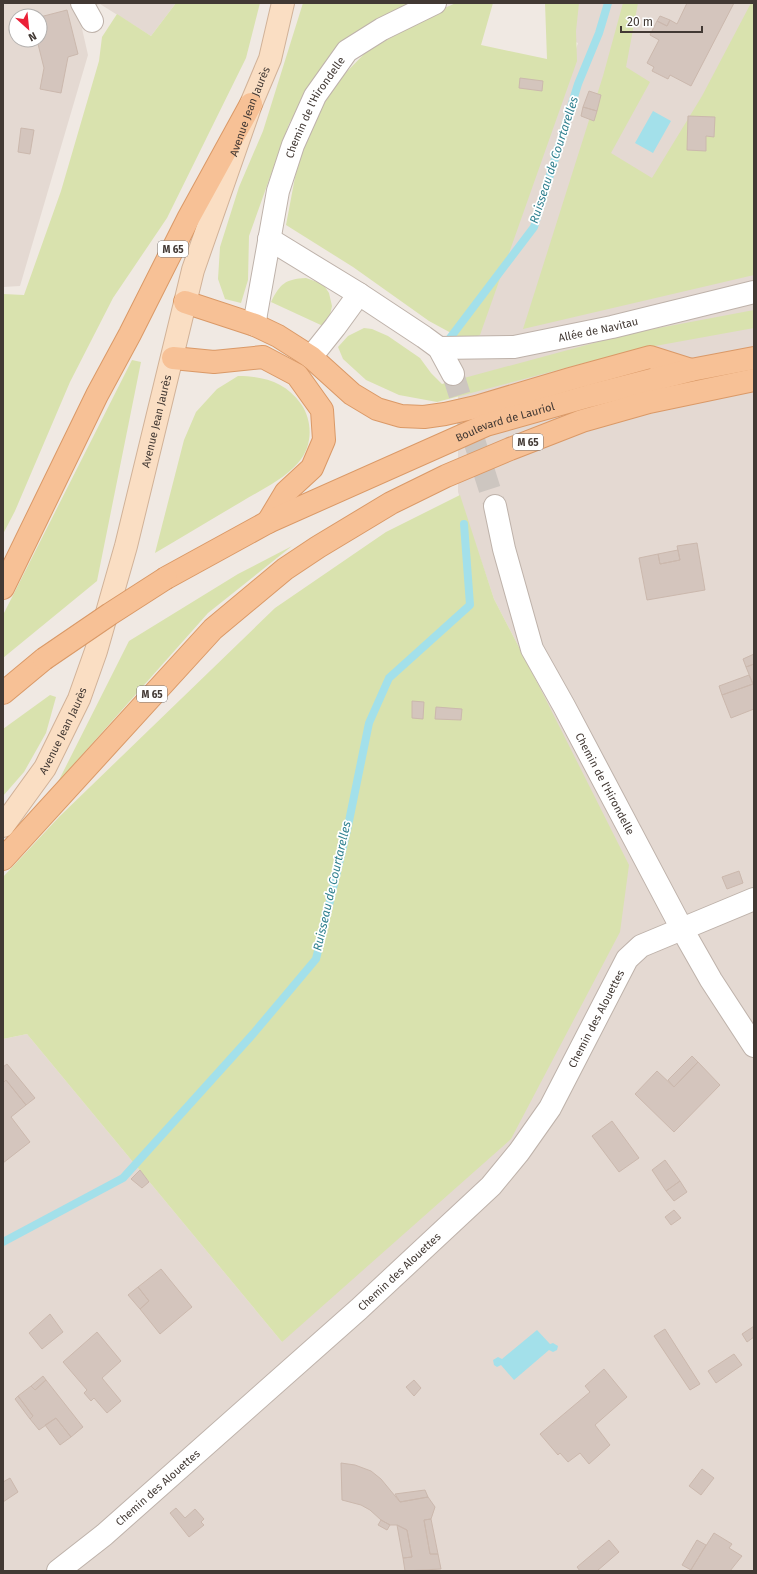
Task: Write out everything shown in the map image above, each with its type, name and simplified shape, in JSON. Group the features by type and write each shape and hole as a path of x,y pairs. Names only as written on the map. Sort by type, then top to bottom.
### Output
{"main road":[{"name":"Avenue Jean Jaurès","path":"3,826 45,768 79,699 96,651 126,546 173,358 193,270 250,104 270,59 283,3"},
{"name":"M 65","path":"3,588 97,396 189,217 250,104"},
{"name":"M 65","path":"185,302 255,325 278,336 312,357 352,394 377,409 401,416 424,417 476,407 650,357 691,370"},
{"path":"255,325 262,357"},
{"path":"173,358 214,362 262,357 297,375 322,410 324,440 312,468 286,492 268,522"},
{"path":"297,375 312,357"},
{"name":"Boulevard de Lauriol","path":"268,522 486,425 588,396 691,370 754,358"},
{"name":"M 65","path":"3,860 213,629 285,569 318,547 391,504 446,476 582,421 649,402 754,380"},
{"name":"M 65","path":"3,693 44,659 110,614 166,578 268,522"}],"street":[{"name":"Chemin de l'Hirondelle","path":"255,325 278,191 293,145 315,96 348,51 382,29 435,3"},
{"path":"269,239 416,330 439,348 453,374"},
{"name":"Allée de Navitau","path":"439,348 514,347 612,327 754,292"},
{"path":"312,357 336,327 359,294"},
{"name":"Chemin de l'Hirondelle","path":"495,506 504,548 532,649 564,706 682,929 711,980 754,1046"},
{"name":"Chemin des Alouettes","path":"58,1571 104,1536 359,1308 491,1186 519,1152 550,1108 627,959 641,946 754,899"}],"shaded area":[{"path":"3,3 176,3 151,36 100,4 78,11 88,55 20,286 3,287"},
{"path":"566,3 754,3 754,1571 3,1571 3,1039 27,1034 282,1342 538,684 494,599 458,492 458,321 479,325 578,43 561,36"}],"green space":[{"path":"176,3 260,3 246,58 167,218 113,298 70,382 15,511 3,534 3,294 24,295 61,191 99,61 102,37 117,14 151,36"},
{"path":"303,3 410,3 312,85 289,124 249,236 248,280 241,303 225,299 218,279 220,247 239,187 263,131"},
{"path":"456,3 493,3 481,45 547,59 545,3 579,3 576,31 577,61 480,335 464,340 429,321 353,267 286,225 296,172 310,130 328,91 366,52 435,12"},
{"path":"623,3 638,3 626,67 650,82 611,153 652,178 702,96 751,3 754,3 754,275 523,329 603,76"},
{"path":"306,278 323,284 329,293 332,306 330,315 323,326 271,302 280,287 288,281"},
{"path":"754,310 754,328 633,350 437,402 399,395 366,380 343,359 338,347 348,336 364,328 372,329 388,336 420,358 431,373 442,384 627,334"},
{"path":"132,360 141,362 97,581 3,658 3,615"},
{"path":"238,376 265,379 281,385 295,396 308,418 310,434 309,442 303,457 286,475 279,480 155,553 184,440 196,412 217,389"},
{"path":"460,495 494,599 629,865 620,932 511,1139 282,1342 27,1034 3,1039 3,877 60,816 275,608 386,532"},
{"path":"292,546 208,613 58,782 129,641 238,574"},
{"path":"50,695 56,697 46,733 24,772 3,796 3,729"}],"water":[{"path":"653,111 671,121 653,153 635,143"},
{"path":"537,1330 550,1344 553,1343 558,1346 557,1350 553,1352 549,1350 514,1380 501,1365 497,1367 494,1365 493,1360 498,1357 502,1359"}],"building":[{"path":"687,3 734,3 691,86 670,75 668,79 652,71 654,67 647,63 659,40 650,35 657,21 667,26 670,20 677,24"},
{"path":"67,10 78,54 68,57 61,93 40,89 44,68 39,48 48,48 48,15"},
{"path":"660,16 670,20 667,26 657,21"},
{"path":"520,78 543,81 542,91 519,88"},
{"path":"589,91 601,95 597,111 583,107"},
{"path":"583,107 597,111 594,121 581,116"},
{"path":"688,116 715,117 714,137 706,136 706,151 687,150"},
{"path":"21,128 34,130 30,154 18,152"},
{"path":"697,543 705,590 647,600 639,558 658,554 660,564 680,560 677,546"},
{"path":"678,550 680,560 660,564 658,554"},
{"path":"754,654 754,664 746,667 743,659"},
{"path":"754,664 754,709 731,718 722,695 753,684 746,667"},
{"path":"749,675 753,684 722,695 719,686"},
{"path":"412,701 424,702 423,719 412,718"},
{"path":"436,707 462,709 461,720 435,719"},
{"path":"739,871 743,883 727,889 722,877"},
{"path":"692,1056 698,1062 674,1087 668,1080"},
{"path":"698,1062 720,1085 674,1132 635,1094 657,1071 674,1087"},
{"path":"7,1064 35,1098 26,1105 6,1080 3,1083 3,1067"},
{"path":"6,1080 26,1105 11,1117 30,1142 3,1163 3,1083"},
{"path":"612,1121 639,1158 619,1172 592,1136"},
{"path":"665,1160 680,1181 666,1191 652,1170"},
{"path":"140,1170 149,1182 142,1188 131,1179"},
{"path":"680,1181 687,1192 674,1201 666,1191"},
{"path":"674,1210 681,1218 671,1225 665,1217"},
{"path":"161,1269 192,1307 160,1334 140,1309 149,1301 138,1287"},
{"path":"138,1287 149,1301 140,1309 128,1295"},
{"path":"50,1314 63,1332 42,1349 29,1333"},
{"path":"754,1326 754,1337 747,1342 742,1334"},
{"path":"665,1329 700,1384 690,1390 654,1336"},
{"path":"97,1332 121,1361 102,1378 121,1401 107,1413 94,1398 91,1401 84,1393 87,1390 63,1362"},
{"path":"734,1354 742,1365 716,1383 708,1371"},
{"path":"604,1369 627,1397 595,1425 610,1445 589,1464 580,1453 568,1462 560,1453 558,1455 540,1434 590,1392 585,1386"},
{"path":"43,1376 46,1380 35,1390 31,1386"},
{"path":"46,1380 83,1427 71,1437 56,1418 39,1430 30,1419 33,1416 18,1396 31,1386 35,1390"},
{"path":"414,1380 421,1388 414,1396 406,1387"},
{"path":"18,1396 33,1416 30,1419 15,1399"},
{"path":"56,1418 71,1437 60,1445 45,1425"},
{"path":"341,1463 355,1465 371,1471 381,1479 400,1502 428,1497 435,1507 431,1519 424,1520 430,1554 438,1554 441,1569 405,1571 403,1558 412,1557 407,1530 397,1525 390,1525 361,1505 342,1500"},
{"path":"702,1469 714,1478 701,1495 689,1486"},
{"path":"10,1478 18,1492 3,1502 3,1482"},
{"path":"425,1490 428,1497 400,1502 395,1494"},
{"path":"176,1508 185,1518 195,1509 204,1519 201,1522 204,1525 189,1537 170,1513"},
{"path":"431,1519 438,1554 430,1554 424,1520"},
{"path":"381,1520 390,1525 387,1530 378,1525"},
{"path":"397,1525 407,1530 412,1557 403,1558"},
{"path":"714,1533 732,1544 729,1548 742,1556 730,1571 690,1571"},
{"path":"609,1540 619,1552 597,1571 580,1571 577,1567"},
{"path":"697,1540 706,1545 691,1570 682,1565"}],"waterway":[{"name":"Ruisseau de Courtarelles","path":"447,342 534,227 578,84 599,33 608,3"},
{"name":"Ruisseau de Courtarelles","path":"3,1242 123,1178 253,1034 316,959 348,826 369,723 389,678 470,605 464,524"}],"tunnel":[{"path":"453,374 495,506"}]}
